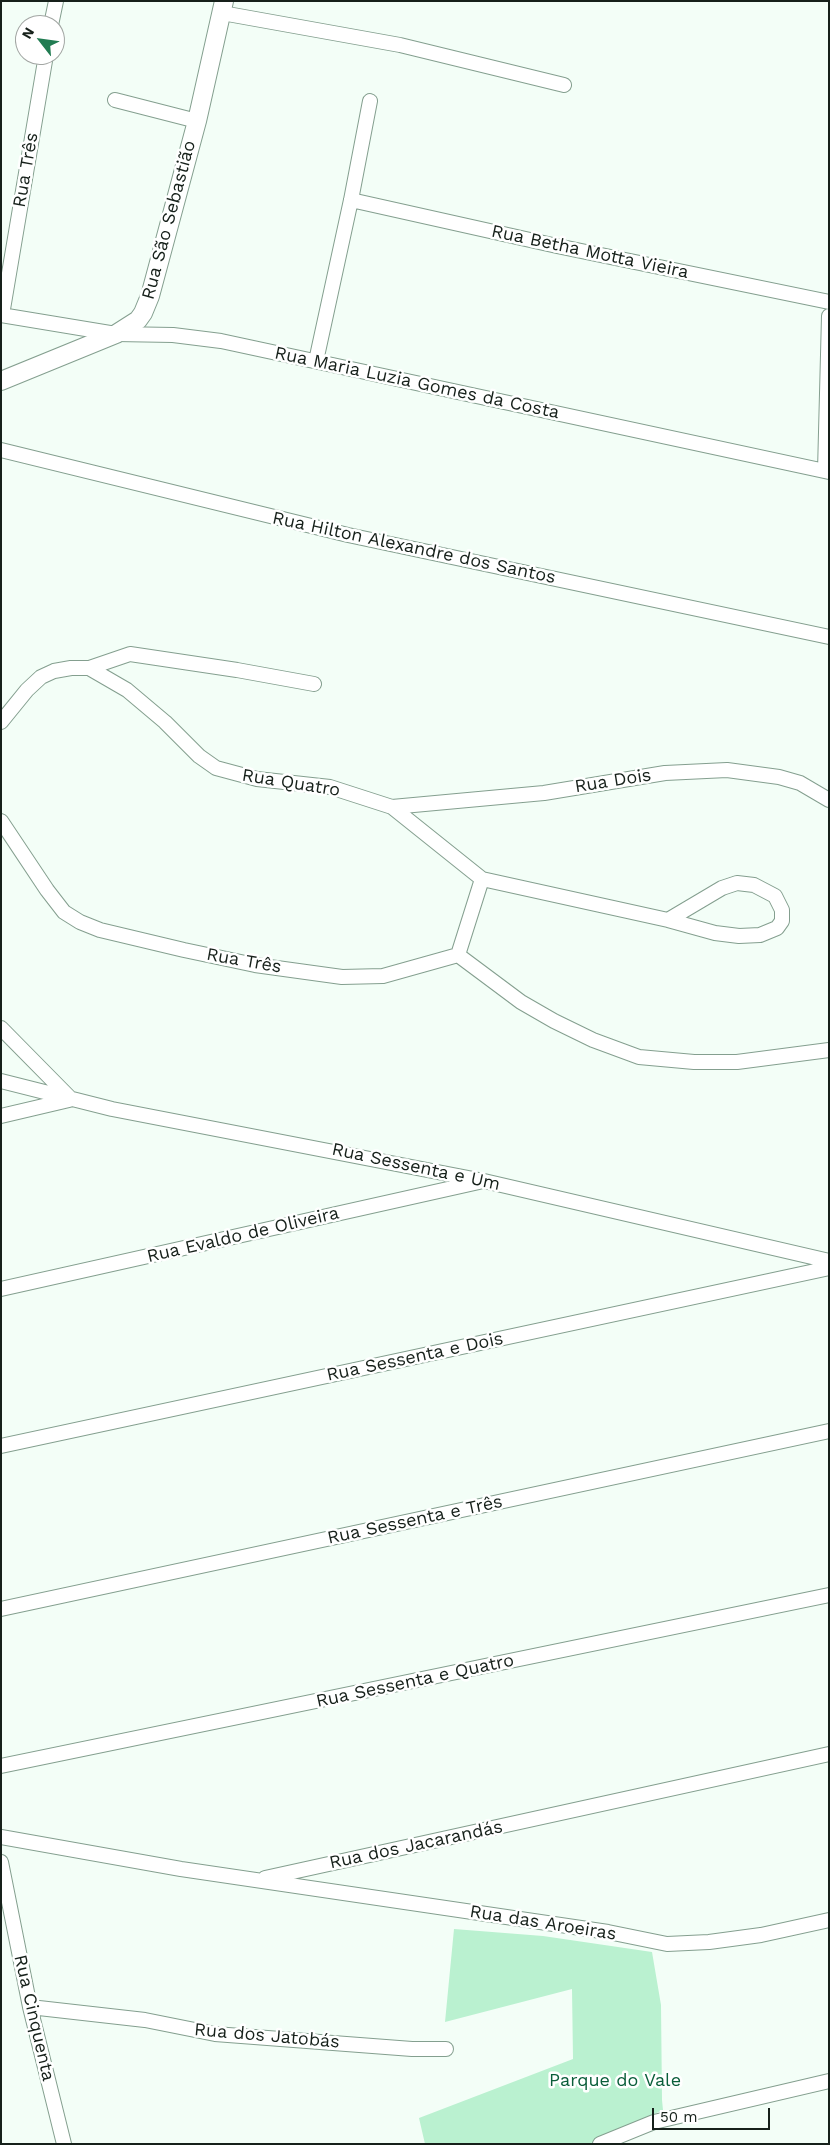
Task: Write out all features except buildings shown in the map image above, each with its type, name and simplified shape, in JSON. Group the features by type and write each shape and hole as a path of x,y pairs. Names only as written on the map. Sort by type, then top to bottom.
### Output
{"street":[{"path":"53,15 56,1"},
{"path":"223,7 400,45 564,85"},
{"name":"Rua São Sebastião","path":"1,381 116,334 138,320 143,313 150,296 196,121 223,7"},
{"name":"Rua Três","path":"1,315 44,65"},
{"path":"115,100 196,121"},
{"path":"316,361 351,200 370,100"},
{"name":"Rua Betha Motta Vieira","path":"351,200 557,246 829,302"},
{"name":"Rua Maria Luzia Gomes da Costa","path":"1,315 116,334 174,335 198,338 316,361 827,471"},
{"path":"827,471 829,316"},
{"name":"Rua Hilton Alexandre dos Santos","path":"1,450 348,535 829,636"},
{"path":"1,722 26,690 41,677 54,671 71,668 89,668 130,654 314,684"},
{"name":"Rua Quatro","path":"89,668 127,690 165,722 199,756 216,768 257,780 330,787 392,807 482,879 668,920 715,933 738,936 760,935 777,928 782,921 782,910 775,896 754,885 737,883 722,888 668,920"},
{"name":"Rua Dois","path":"392,807 544,793 664,773 727,770 779,777 800,783 829,800"},
{"name":"Rua Três","path":"1,821 64,912 80,922 100,930 255,964 342,977 383,976 410,970 458,955"},
{"path":"482,879 458,955 521,1002 554,1021 593,1040 639,1057 694,1062 737,1062 829,1050"},
{"path":"1,1028 72,1099"},
{"name":"Rua Sessenta e Um","path":"1,1081 72,1099 484,1181 829,1261"},
{"path":"1,1116 72,1099"},
{"name":"Rua Evaldo de Oliveira","path":"1,1289 484,1181"},
{"name":"Rua Sessenta e Dois","path":"1,1446 829,1268"},
{"name":"Rua Sessenta e Três","path":"1,1609 829,1431"},
{"name":"Rua Sessenta e Quatro","path":"1,1766 829,1595"},
{"name":"Rua dos Jacarandás","path":"1,1837 180,1869 257,1880 829,1754"},
{"name":"Rua Cinquenta","path":"1,1862 30,2007 64,2144"},
{"name":"Rua das Aroeiras","path":"257,1880 608,1932 667,1944 709,1942 761,1935 829,1920"},
{"name":"Rua dos Jatobás","path":"30,2007 144,2020 215,2034 412,2050 446,2049"},
{"path":"600,2144 654,2122 829,2080"}],"green space":[{"name":"Parque do Vale","path":"454,1929 543,1936 652,1952 661,2005 663,2110 589,2144 425,2144 419,2118 573,2059 572,1989 445,2022"}]}
